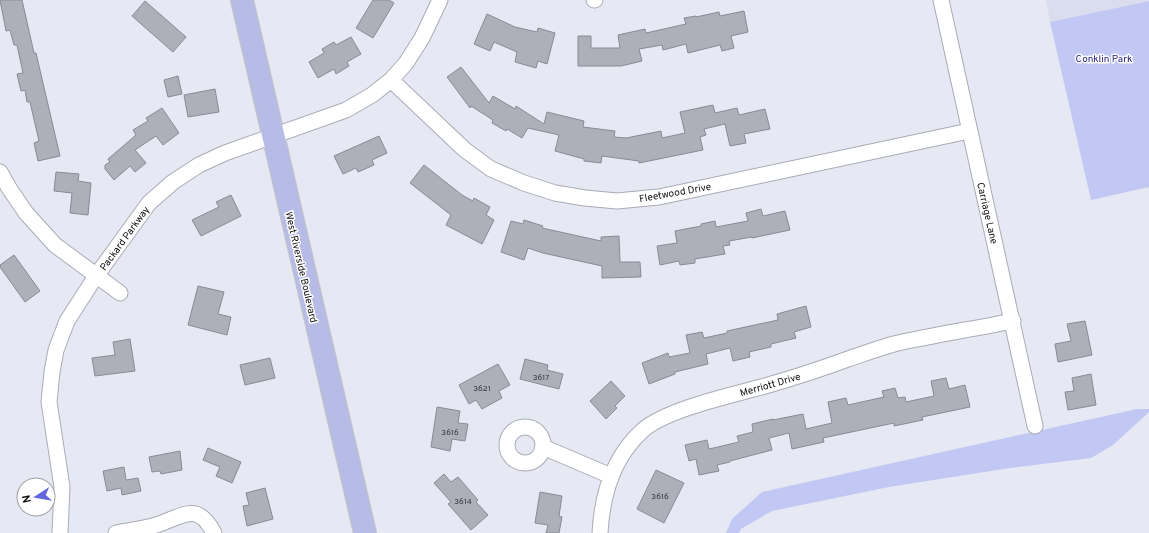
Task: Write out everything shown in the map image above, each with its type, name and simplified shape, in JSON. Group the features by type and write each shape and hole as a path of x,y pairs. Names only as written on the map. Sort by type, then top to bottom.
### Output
{"main road":[{"name":"West Riverside Boulevard","path":"242,0 272,136 365,533"}],"street":[{"name":"Packard Parkway","path":"60,533 62,488 49,402 52,372 56,350 67,321 96,276 149,203 173,182 199,165 225,153 346,110 372,94 390,80 406,63 422,38 440,0"},
{"name":"Carriage Lane","path":"941,0 1035,426"},
{"name":"Fleetwood Drive","path":"390,80 465,150 491,169 524,183 555,193 618,201 659,197 969,131"},
{"path":"0,172 26,213 55,245 120,293"},
{"name":"Merriott Drive","path":"600,533 600,517 610,476 621,455 632,441 644,429 658,420 694,406 801,376 893,344 1013,321"},
{"path":"543,447 610,476"},
{"path":"116,533 162,523 186,513 202,517 208,522 214,533"}],"shaded area":[{"path":"1046,0 1149,0 1149,1 1050,22"}],"green space":[{"name":"Conklin Park","path":"1149,1 1149,187 1091,200 1050,22"},
{"path":"1137,409 1149,409 1149,412 1113,445 1091,458 1010,468 889,487 772,511 741,529 739,533 726,533 732,519 762,492"}],"building":[{"path":"0,0 22,0 60,156 38,161 34,143 39,141 30,102 27,102 25,90 21,91 17,74 23,73 17,45 14,45 10,30 6,31"},
{"path":"373,0 389,0 394,3 373,38 356,28"},
{"path":"145,1 186,37 173,52 132,16"},
{"path":"744,11 748,32 731,36 734,48 722,51 720,45 688,53 686,44 663,50 662,45 639,49 642,61 621,66 578,66 578,36 591,36 591,48 620,48 618,35 645,29 646,33 686,24 684,18 719,12 720,16"},
{"path":"487,14 515,27 537,32 538,28 555,33 547,64 538,61 536,68 515,62 517,52 494,42 490,51 474,44"},
{"path":"351,37 361,54 347,62 349,66 336,74 334,69 318,78 309,62 324,53 322,49 334,42 336,45"},
{"path":"461,67 489,103 493,96 515,109 516,106 544,124 547,112 584,121 583,127 615,131 614,137 626,138 661,131 662,138 685,133 680,112 713,105 715,113 737,108 739,115 765,109 770,129 744,134 746,143 730,146 725,124 704,129 706,135 700,137 703,150 639,163 639,161 602,156 601,163 584,161 584,159 555,151 559,135 528,128 522,138 507,129 506,131 492,123 493,120 471,106 470,108 447,77"},
{"path":"178,76 182,94 168,97 164,80"},
{"path":"215,89 219,112 188,117 184,95"},
{"path":"162,108 179,133 163,145 156,136 135,150 146,163 135,172 130,166 114,180 105,169 105,165 110,162 108,159 136,135 133,130 148,121 146,118"},
{"path":"379,136 387,153 372,160 374,165 358,172 356,168 343,174 334,156"},
{"path":"424,165 462,195 473,201 474,198 490,207 486,215 494,220 482,244 446,225 451,215 410,183"},
{"path":"56,172 79,174 78,181 91,183 88,215 70,213 72,193 54,191"},
{"path":"231,195 241,216 201,236 192,220 219,207 216,202"},
{"path":"761,209 763,216 785,211 790,230 729,241 730,245 723,246 725,254 695,259 695,263 680,265 679,261 660,265 657,246 677,243 675,231 701,226 701,224 715,221 716,227 748,221 746,213"},
{"path":"524,220 543,226 542,228 601,241 601,237 619,236 620,262 640,262 641,277 602,278 602,266 543,253 528,248 524,260 501,252 511,221 523,224"},
{"path":"14,255 40,291 25,302 0,267 0,265"},
{"path":"198,286 224,292 218,314 231,317 227,335 188,325"},
{"path":"806,306 811,327 794,332 796,338 771,344 771,347 749,352 750,357 733,361 730,348 706,354 708,364 675,372 675,374 649,384 642,363 668,353 669,357 690,353 686,335 702,332 704,338 727,333 727,331 778,320 777,314"},
{"path":"1085,321 1092,355 1058,362 1055,344 1071,341 1067,324"},
{"path":"130,339 135,371 95,376 92,358 115,355 113,342"},
{"path":"270,358 275,378 245,385 240,365"},
{"path":"525,359 548,365 547,370 563,374 559,389 520,379"},
{"path":"498,364 510,385 499,391 502,398 482,409 476,400 469,404 459,385"},
{"path":"1091,374 1096,405 1068,410 1065,392 1074,391 1072,378"},
{"path":"946,378 949,389 965,385 970,407 922,417 923,420 894,426 894,423 823,438 824,442 792,449 789,433 769,438 772,450 717,465 719,471 699,475 696,459 689,461 685,445 707,440 709,449 739,442 737,436 753,432 752,424 803,414 806,429 832,423 828,402 846,398 848,405 884,397 882,391 895,388 898,398 905,397 906,402 934,396 931,381"},
{"path":"611,381 625,396 615,406 617,408 606,419 590,401"},
{"path":"437,407 460,411 458,423 468,424 465,441 452,439 450,451 431,447"},
{"path":"208,448 241,462 232,483 216,476 220,467 203,460"},
{"path":"180,451 182,470 161,474 160,471 152,472 149,457"},
{"path":"124,467 126,480 138,478 141,491 122,495 121,488 107,491 103,471"},
{"path":"656,470 684,483 664,523 637,509"},
{"path":"444,474 451,482 458,477 478,500 476,502 488,515 471,530 448,504 451,502 434,483"},
{"path":"265,488 273,519 247,526 243,506 249,505 246,493"},
{"path":"540,492 562,496 559,516 562,517 559,533 546,533 548,525 535,523"}]}
